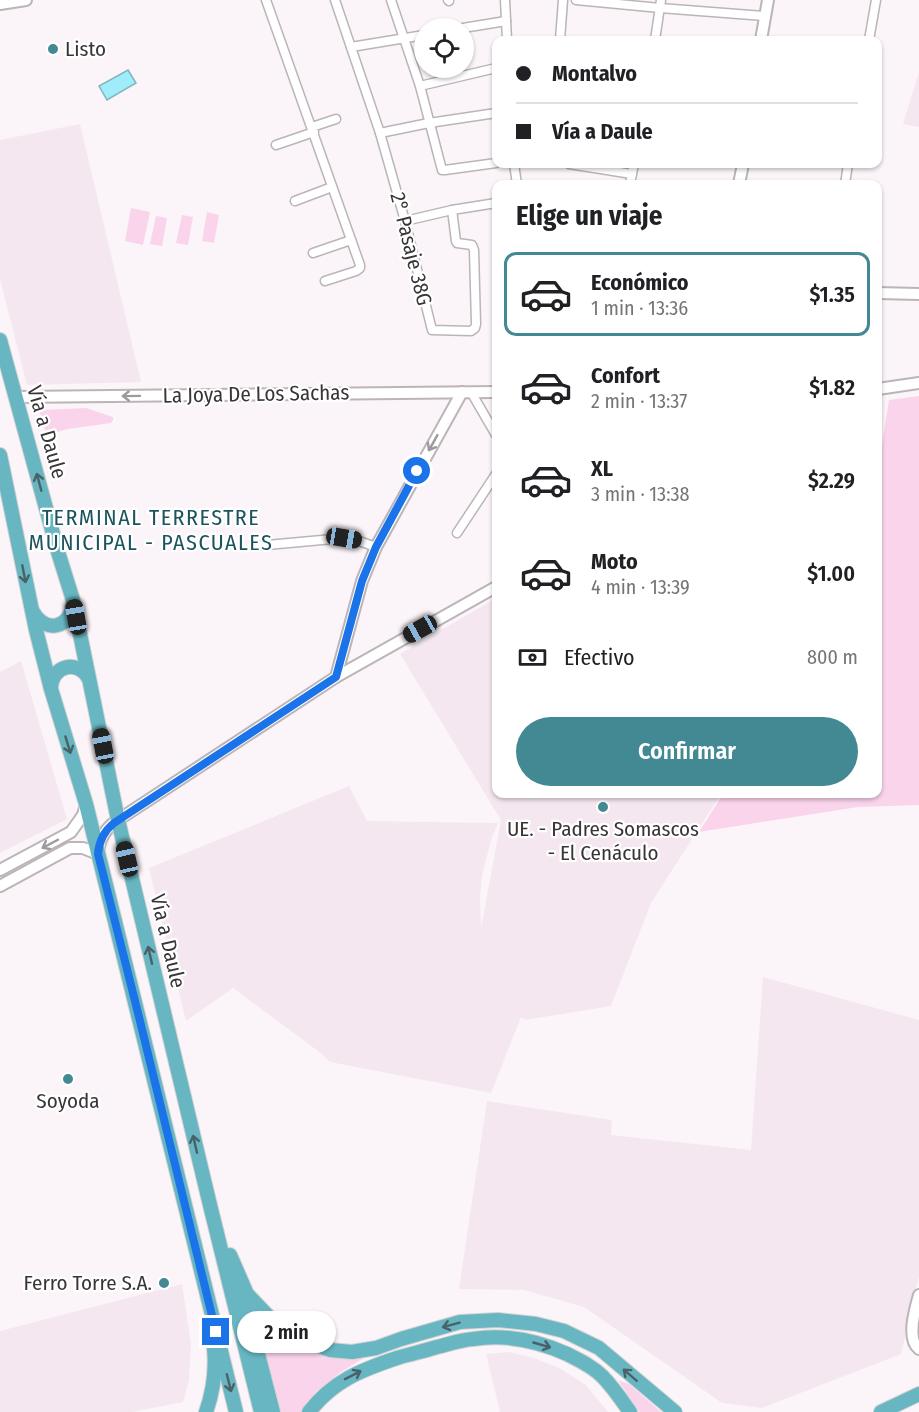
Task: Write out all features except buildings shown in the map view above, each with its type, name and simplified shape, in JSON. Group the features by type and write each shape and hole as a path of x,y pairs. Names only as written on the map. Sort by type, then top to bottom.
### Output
{"highway":[{"name":"Vía a Daule","path":"0,340 73,600 118,820 208,1201 261,1412"},
{"path":"0,454 30,604 51,689 86,804 210,1305 215,1358 213,1382 206,1412"},
{"path":"30,604 39,621 47,625 57,625 65,622 71,615 73,600"},
{"path":"51,689 51,683 57,673 67,667 79,668 90,681"},
{"path":"208,1201 246,1294 290,1334 330,1350 352,1352 376,1348 460,1322 498,1320 536,1324 564,1331 599,1348 675,1412"},
{"path":"238,1278 273,1412"},
{"path":"211,1313 236,1412"},
{"path":"309,1412 317,1401 340,1382 362,1371 408,1354 472,1339 498,1337 522,1339 555,1348 580,1360 600,1374 630,1412"},
{"path":"881,1412 919,1394"}],"street":[{"path":"0,4 26,0"},
{"path":"266,0 360,265 356,271 325,280"},
{"name":"2° Pasaje 38G","path":"335,0 380,133 432,330 471,331 476,324 474,250 472,244 458,243 452,210"},
{"path":"391,0 420,86 442,170 492,164"},
{"path":"505,0 507,36"},
{"path":"560,36 563,0"},
{"path":"576,0 660,4 765,16"},
{"path":"762,36 768,0"},
{"path":"870,36 876,0"},
{"path":"656,36 660,4"},
{"path":"474,26 506,21"},
{"path":"351,47 414,37"},
{"path":"420,86 492,69"},
{"path":"380,133 492,114"},
{"path":"276,146 336,118"},
{"path":"594,168 632,174"},
{"path":"631,180 633,168"},
{"path":"295,201 332,187"},
{"path":"405,221 452,210 492,205"},
{"path":"313,253 351,240"},
{"path":"882,293 919,294"},
{"path":"882,388 919,383"},
{"path":"336,677 362,581 376,547 466,392 492,429"},
{"name":"La Joya De Los Sachas","path":"15,397 492,392"},
{"path":"457,533 492,480"},
{"path":"256,546 344,538 376,547"},
{"path":"0,886 69,848 83,848 98,854 103,834 118,820 336,677 492,589"},
{"path":"0,870 71,832 86,804"},
{"path":"918,1302 912,1336 914,1345 919,1349"}],"shaded area":[{"path":"919,72 919,127 903,124"},
{"path":"80,124 141,382 27,385 0,279 0,140"},
{"path":"131,208 150,212 143,245 125,241"},
{"path":"207,212 219,215 214,243 202,241"},
{"path":"182,215 193,217 188,245 176,243"},
{"path":"156,216 167,218 162,246 150,244"},
{"path":"919,396 919,805 858,807 699,832 720,798 882,798 882,445 889,400"},
{"path":"86,408 113,417 113,420 111,423 46,433 41,410"},
{"path":"492,600 492,798 718,798 651,903 611,1006 525,1020 521,1017 491,1093 330,1062 233,988 186,1021 149,868 349,786 367,821 498,823 482,875 481,928 501,820 400,654"},
{"path":"21,661 67,819 0,853 0,672"},
{"path":"763,977 919,1020 919,1276 901,1354 762,1408 722,1403 584,1307 524,1290 459,1289 487,1101 612,1120 611,1135 751,1150"},
{"path":"182,1284 191,1345 189,1380 183,1402 132,1412 0,1412 0,1331"},
{"path":"247,1300 296,1343 364,1358 341,1372 316,1392 301,1412 277,1412"},
{"path":"509,1352 534,1358 559,1368 586,1385 608,1412 500,1412 486,1354"},
{"path":"618,1380 629,1384 661,1412 639,1412"}],"water":[{"path":"128,70 136,83 107,100 99,86"}],"place":[{"name":"Listo","path":"53,49"},
{"name":"UE. - Padres Somascos - El Cenáculo","path":"603,807"},
{"name":"Soyoda","path":"68,1079"},
{"name":"Ferro Torre S.A.","path":"164,1283"}],"district":[{"name":"TERMINAL TERRESTRE MUNICIPAL - PASCUALES","path":"151,530"}],"route":[{"path":"216,1332 98,849 103,834 114,823 336,677 362,581 376,547 417,471"}]}
